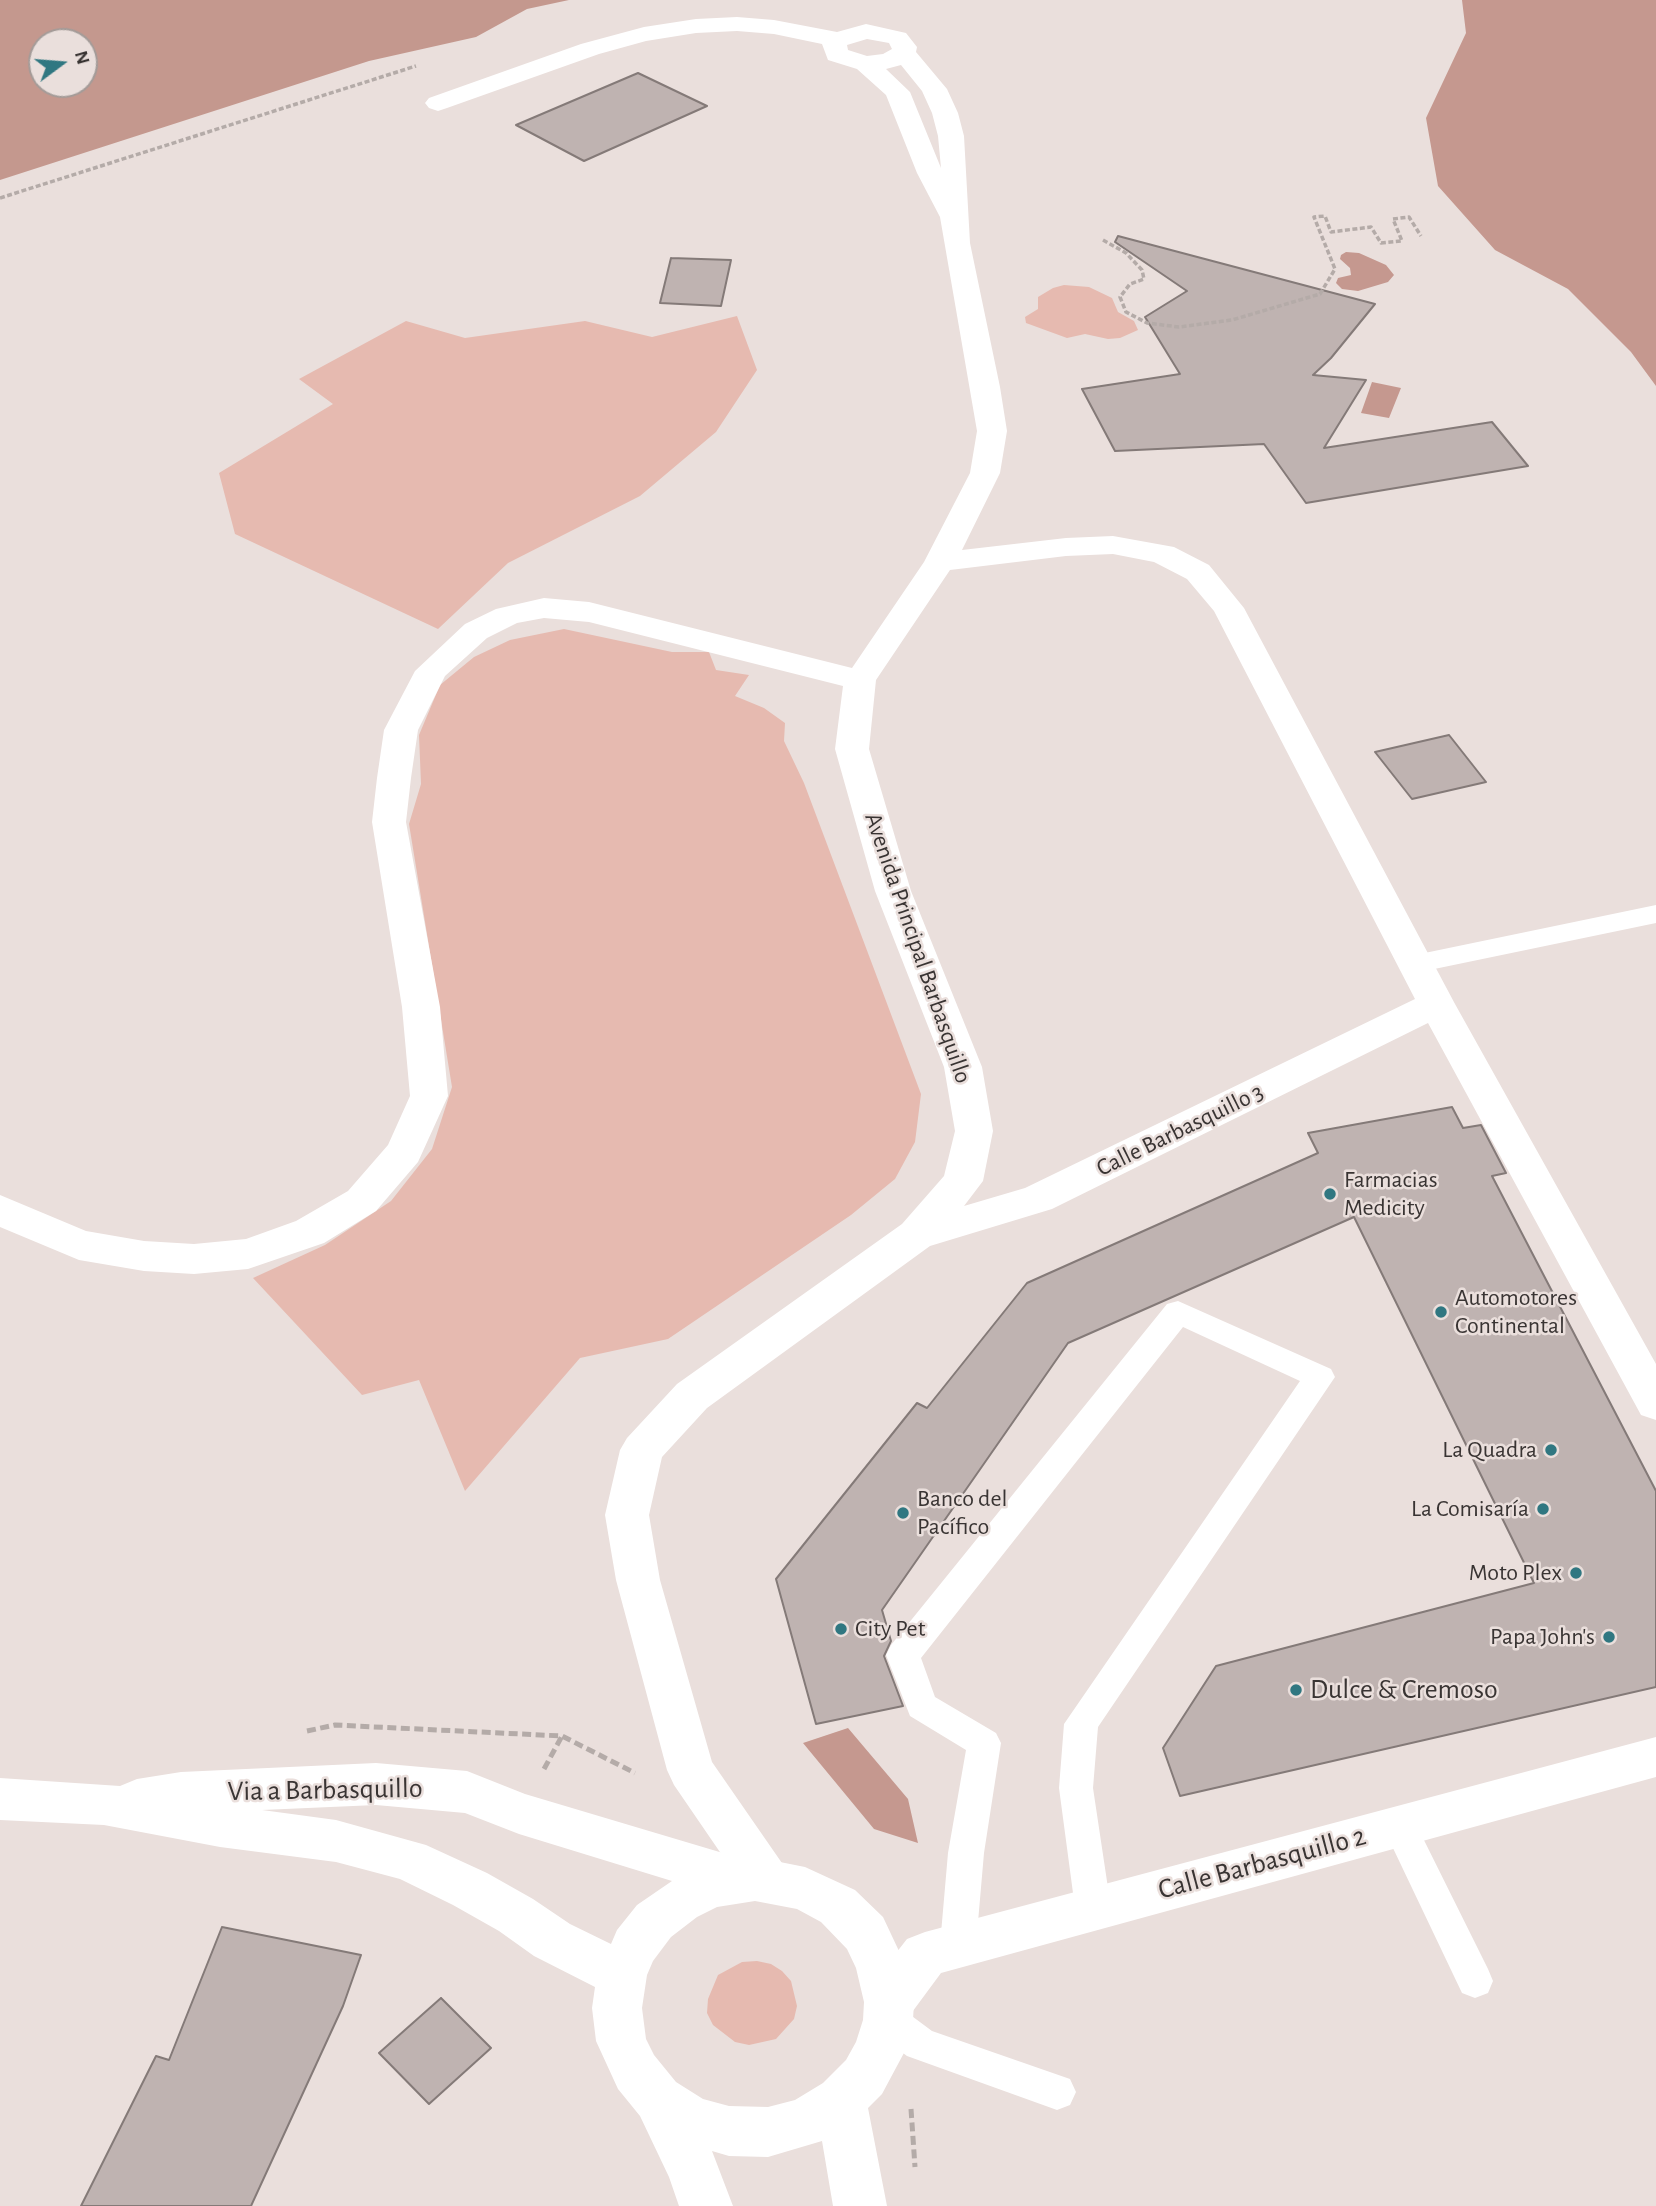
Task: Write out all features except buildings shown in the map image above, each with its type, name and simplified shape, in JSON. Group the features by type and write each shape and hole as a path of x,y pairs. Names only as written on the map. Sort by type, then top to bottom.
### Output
{"street":[{"path":"438,103 590,49 644,34 696,26 737,24 774,27 838,40 834,45 837,55 866,64 889,61 904,53"},
{"name":"Avenida Principal Barbasquillo","path":"755,1881 691,1770 638,1580 627,1515 642,1450 692,1396 916,1235 963,1181 974,1131 964,1067 893,891 852,749 860,680 940,562 963,520 985,473 992,431 953,218 953,147 945,113 934,89 904,53 903,42 888,34 866,31 838,40"},
{"path":"866,64 897,92 930,173 953,218"},
{"path":"901,102 939,99"},
{"path":"940,562 1066,547 1113,545 1163,554 1198,572 1228,608 1436,1004 1656,1403"},
{"path":"0,1210 79,1245 145,1256 194,1259 248,1254 310,1232 362,1201 404,1152 429,1096 421,1007 389,822 394,778 401,730 431,671 476,631 507,616 544,608 589,612 860,680"},
{"name":"Calle Barbasquillo 3","path":"916,1235 1038,1199 1436,1004"},
{"name":"Calle Barbasquillo 2","path":"899,2022 925,1955 1656,1757"},
{"name":"Via a Barbasquillo","path":"104,1804 181,1793 376,1784 467,1792 519,1813 755,1881 805,1889 838,1906 865,1933 881,1966 899,2022"},
{"name":"Via a Barbasquillo","path":"0,1799 104,1804 219,1826 336,1841 409,1860 470,1889 516,1915 552,1940 622,1975"},
{"path":"706,2206 693,2169 658,2099 636,2072 621,2040 617,2008 622,1975 635,1946 654,1921 680,1901 710,1886 755,1881"},
{"path":"658,2099 690,2120 729,2131 768,2132 807,2122 841,2101 864,2077 899,2022"},
{"path":"841,2101 860,2206"}],"lane":[{"path":"1415,964 1656,914"},
{"path":"958,1945 966,1853 984,1743 922,1706 903,1655 1178,1312 1320,1377 1081,1724 1076,1788 1093,1908"},
{"path":"1399,1825 1475,1981"},
{"path":"899,2022 1057,2092"}],"path":[{"path":"0,198 425,64"},
{"path":"1103,240 1126,253 1142,270 1144,279 1130,284 1120,297 1126,312 1147,323 1179,327 1231,320 1320,294 1335,269 1314,217 1325,216 1331,232 1371,227 1381,243 1402,241 1393,219 1409,217 1421,236"},
{"path":"562,1736 636,1774"},
{"path":"899,2022 910,2081 917,2179"}],"shaded area":[{"path":"0,0 569,0 527,9 476,37 369,61 0,180"},
{"path":"1462,0 1656,0 1656,386 1631,352 1568,289 1495,250 1438,186 1426,118 1466,33"},
{"path":"1346,252 1359,253 1386,265 1394,275 1388,282 1358,291 1342,289 1336,283 1338,278 1351,275 1350,268 1340,259"},
{"path":"1064,285 1089,287 1112,298 1118,312 1134,321 1138,330 1120,338 1108,339 1085,334 1067,338 1026,323 1025,317 1038,309 1038,297"},
{"path":"737,316 757,370 716,432 640,496 508,563 438,629 235,534 219,473 333,404 299,379 406,321 465,338 585,321 652,337"},
{"path":"1372,382 1401,388 1389,418 1361,413"},
{"path":"564,629 672,652 709,652 716,670 749,675 735,696 764,708 785,723 784,741 804,783 921,1094 915,1142 895,1179 851,1215 668,1339 580,1358 465,1491 419,1380 362,1395 253,1278 325,1245 391,1201 432,1149 452,1087 409,824 421,784 419,735 440,685 474,657 510,640"},
{"path":"848,1728 908,1799 918,1843 874,1829 803,1743"},
{"path":"742,1962 771,1964 791,1981 797,2006 794,2019 776,2039 749,2045 735,2042 713,2025 707,2013 708,1999 718,1975"}],"place":[{"name":"Farmacias Medicity","path":"1330,1194"},
{"name":"Automotores Continental","path":"1441,1312"},
{"name":"La Quadra","path":"1551,1450"},
{"name":"La Comisaría","path":"1543,1509"},
{"name":"Banco del Pacífico","path":"903,1513"},
{"name":"Moto Plex","path":"1576,1573"},
{"name":"City Pet","path":"841,1629"},
{"name":"Papa John's","path":"1609,1637"},
{"name":"Dulce & Cremoso","path":"1296,1690"}]}
